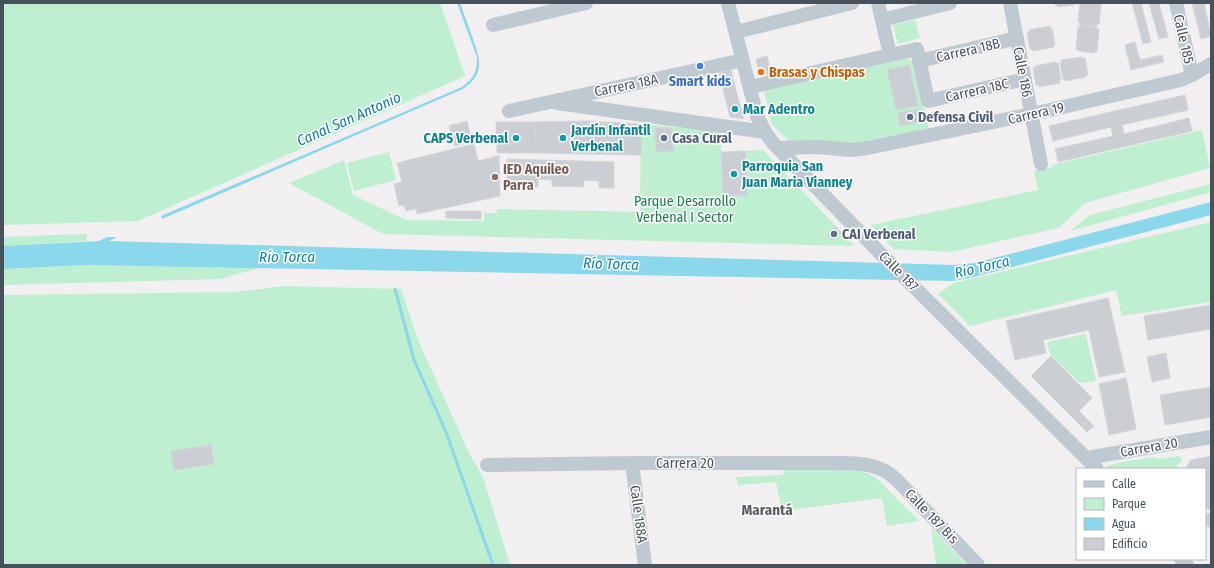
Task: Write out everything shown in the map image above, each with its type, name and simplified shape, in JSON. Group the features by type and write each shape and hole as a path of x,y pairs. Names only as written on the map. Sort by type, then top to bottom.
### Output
{"street":[{"path":"493,24 586,3"},
{"name":"Calle 187","path":"728,3 757,116 765,132 882,254 1096,468"},
{"path":"736,32 852,3"},
{"path":"878,3 890,55"},
{"path":"882,20 950,3"},
{"name":"Calle 186","path":"1010,3 1041,164"},
{"name":"Calle 185","path":"1176,3 1192,75"},
{"name":"Carrera 18B","path":"918,55 1017,38"},
{"path":"750,87 890,55 918,55"},
{"name":"Carrera 18C","path":"918,55 928,101 1025,79"},
{"name":"Carrera 18A","path":"509,111 743,60"},
{"name":"Carrera 19","path":"779,148 810,147 860,150 1032,114 1180,80 1211,64"},
{"path":"549,102 765,132"},
{"path":"798,168 796,161 798,155 810,147"},
{"name":"Carrera 20","path":"1086,458 1211,437"},
{"name":"Carrera 20","path":"487,465 632,463 859,464 872,466 883,470"},
{"name":"Calle 188A","path":"632,463 646,565"},
{"name":"Calle 187 Bis","path":"883,470 896,479 978,565"}],"green space":[{"path":"3,3 440,3 465,76 138,221 3,225"},
{"path":"915,20 920,38 898,44 893,25"},
{"path":"906,59 911,60 914,65 929,131 867,145 789,141 772,125 764,91"},
{"name":"Parque Desarrollo Verbenal I Sector","path":"641,124 720,131 723,196 747,195 745,151 763,150 855,246 383,234 289,183 344,160 353,195 406,220 484,221 484,213 497,213 497,209 640,212","holes":["655,128 672,128 673,151 656,152"]},
{"path":"1202,130 1210,168 1085,203 1059,228 951,252 893,249 871,225 1038,190 1034,171 1053,167 1052,165"},
{"path":"389,152 396,180 354,191 347,163"},
{"path":"1211,184 1211,192 1070,231 1090,215"},
{"path":"1211,222 1211,302 1122,316 1116,290 970,326 938,294 954,283"},
{"path":"87,234 86,241 3,246 3,237"},
{"path":"86,265 259,268 220,279 3,285 3,269"},
{"path":"284,286 401,289 418,340 469,453 483,477 510,565 3,565 3,295 236,292"},
{"path":"1086,334 1096,381 1080,383 1050,354 1047,342"},
{"path":"1179,456 1182,458 1176,468 1106,468 1107,466 1115,465 1117,463 1153,457 1159,459"},
{"path":"784,470 857,470 865,472 877,479 919,521 887,526 882,498 782,511 776,482 738,485 736,477 783,475"},
{"path":"931,528 967,565 936,565"}],"water":[{"path":"457,3 460,3 479,59 478,71 475,77 463,89 162,219 161,216 462,87 474,74 477,57"},
{"name":"Río Torca","path":"1211,202 1211,215 970,278 953,281 86,265 3,269 3,246 99,241 107,237 117,237 109,241 955,265 975,263"}],"building":[{"path":"1055,3 1074,3 1074,5 1058,7"},
{"path":"1080,3 1101,3 1099,24 1097,24 1097,26 1080,25 1078,22"},
{"path":"1132,3 1141,3 1151,42 1143,44"},
{"path":"1149,3 1159,3 1168,37 1159,39"},
{"path":"1192,3 1204,3 1211,36 1201,39"},
{"path":"1080,25 1097,27 1097,29 1099,29 1097,51 1095,51 1095,53 1078,51 1078,49 1076,49 1078,27 1080,28"},
{"path":"1050,26 1050,29 1052,28 1055,45 1053,45 1054,47 1033,51 1030,49 1027,33 1029,30"},
{"path":"1135,42 1140,60 1162,55 1164,62 1131,70 1125,45"},
{"path":"767,56 771,73 760,76 756,59"},
{"path":"1082,57 1085,58 1088,75 1086,75 1086,77 1065,81 1065,79 1063,79 1060,63 1062,62 1061,60"},
{"path":"1056,62 1056,64 1058,63 1061,80 1059,81 1060,83 1039,87 1038,84 1036,85 1033,68 1035,68 1035,66"},
{"path":"909,65 918,106 896,110 887,70"},
{"path":"731,70 738,98 726,101 719,73"},
{"path":"1185,95 1188,110 1122,125 1124,134 1189,118 1192,131 1058,162 1055,149 1113,136 1111,127 1053,141 1049,126"},
{"name":"Mar Adentro","path":"738,98 744,119 730,117 726,101"},
{"name":"Defensa Civil","path":"919,109 922,121 900,126 898,113"},
{"path":"467,121 472,142 455,146 449,126"},
{"name":"Jardín Infantil Verbenal","path":"589,121 590,154 536,153 535,122"},
{"path":"589,121 641,124 641,155 590,154"},
{"name":"CAPS Verbenal","path":"496,122 535,122 536,153 497,153"},
{"name":"Casa Cural","path":"655,128 672,128 673,151 656,152"},
{"path":"474,144 478,161 499,156 500,196 417,214 416,209 406,211 404,205 399,206 394,184 402,182 397,163"},
{"name":"Parroquia San Juan Maria Vianney","path":"745,151 747,195 723,196 721,152"},
{"path":"507,159 614,162 614,188 599,188 599,181 584,180 584,187 552,186 552,180 538,179 538,187 507,186"},
{"path":"446,211 481,211 481,219 446,218"},
{"name":"CAI Verbenal","path":"835,227 841,233 833,241 827,235"},
{"path":"1108,298 1125,372 1099,377 1089,330 1043,340 1046,353 1015,360 1006,321"},
{"path":"1211,305 1211,337 1210,329 1148,340 1144,316"},
{"path":"1166,353 1170,378 1152,382 1147,357"},
{"path":"1051,356 1092,398 1079,411 1094,426 1087,432 1031,376"},
{"path":"1126,378 1136,429 1109,435 1099,384"},
{"path":"1211,387 1211,417 1165,425 1160,395"},
{"path":"211,445 214,464 174,470 171,451"},
{"path":"1211,456 1211,511 1206,508 1206,468 1186,468 1191,460"},
{"path":"1211,511 1210,528 1206,525 1206,513 1208,514"}],"waterway":[{"path":"395,289 414,360 446,432 493,565"}],"place":[{"name":"Smart kids","path":"700,66"},
{"name":"Brasas y Chispas","path":"761,72"},
{"name":"Mar Adentro","path":"735,109"},
{"name":"Defensa Civil","path":"910,117"},
{"name":"CAPS Verbenal","path":"516,138"},
{"name":"Jardín Infantil Verbenal","path":"563,138"},
{"name":"Casa Cural","path":"664,138"},
{"name":"Parroquia San Juan Maria Vianney","path":"734,174"},
{"name":"IED Aquileo Parra","path":"495,177"},
{"name":"CAI Verbenal","path":"834,234"}],"district":[{"name":"Marantá","path":"767,510"}],"water label":[{"name":"Canal San Antonio","path":"349,119"}]}
